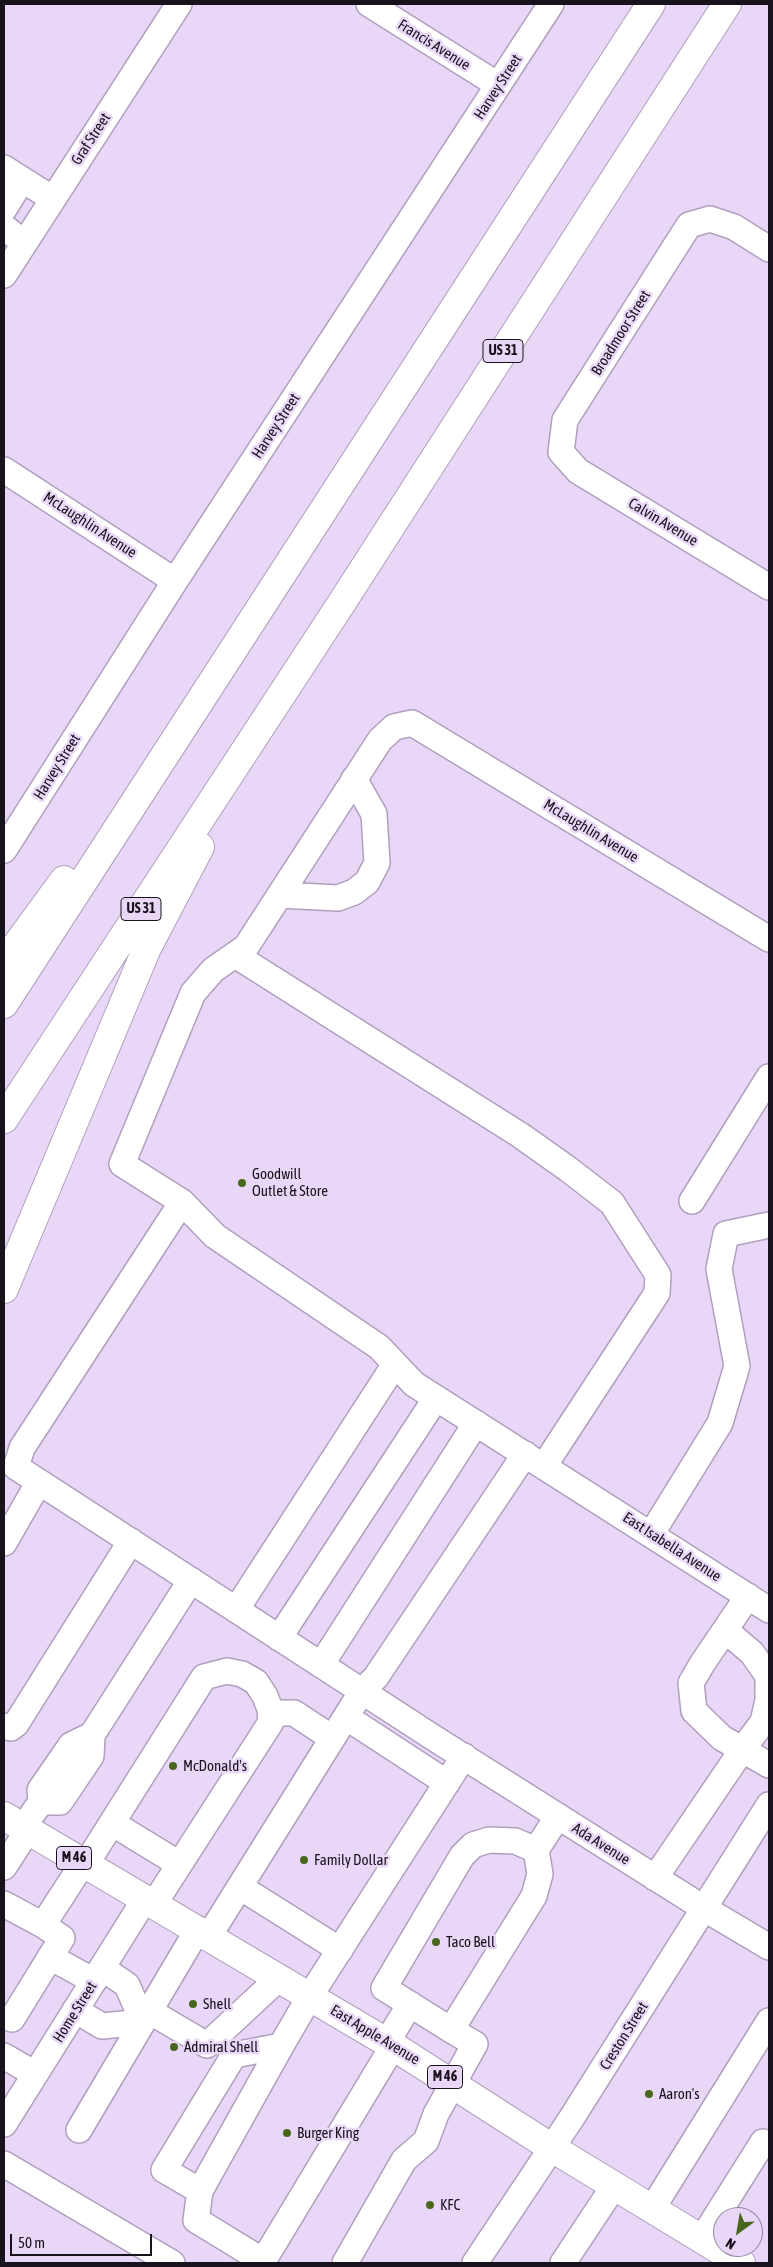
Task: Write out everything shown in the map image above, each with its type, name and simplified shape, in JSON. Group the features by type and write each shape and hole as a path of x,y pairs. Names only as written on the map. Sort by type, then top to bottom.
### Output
{"main road":[{"path":"4,1004 651,4"},
{"name":"US 31","path":"4,1120 727,4"},
{"path":"4,962 71,869 155,744 225,662"},
{"path":"4,1289 147,948 279,698"},
{"name":"East Apple Avenue","path":"18,1825 390,2044 454,2083 552,2148 741,2263"}],"street":[{"name":"Graf Street","path":"4,274 179,4"},
{"name":"Francis Avenue","path":"369,4 498,85"},
{"name":"Harvey Street","path":"4,850 12,818 176,581 551,4"},
{"path":"4,209 13,174 53,199"},
{"name":"Broadmoor Street","path":"561,452 565,420 689,225 710,219 734,227 769,249"},
{"path":"4,227 24,242"},
{"name":"Calvin Avenue","path":"561,452 578,471 769,587"},
{"name":"McLaughlin Avenue","path":"4,470 176,581"},
{"name":"McLaughlin Avenue","path":"354,779 380,740 394,727 412,723 769,939"},
{"path":"79,2130 146,2016 203,1933 240,1887 362,1691 376,1677 657,1293 658,1275 612,1204 568,1169 520,1135 235,955 246,947 354,779 374,814 377,863 367,882 354,892 338,898 280,895"},
{"name":"East Isabella Avenue","path":"235,955 213,970 193,993 122,1164 182,1202 215,1236 379,1347 414,1384 652,1533 769,1610"},
{"path":"692,1201 769,1077"},
{"name":"Ada Avenue","path":"182,1202 22,1448 16,1467 434,1738 704,1909 769,1947"},
{"path":"652,1533 720,1423 738,1366 719,1269 726,1234 769,1225"},
{"path":"236,1610 395,1364"},
{"path":"280,1638 436,1398"},
{"path":"321,1665 476,1423"},
{"path":"4,1543 39,1482"},
{"path":"10,1725 131,1541"},
{"path":"4,1867 18,1825 41,1802 40,1790 71,1745 92,1735 191,1580"},
{"path":"748,1596 692,1683 694,1711 722,1738 769,1765"},
{"path":"655,1878 763,1722 768,1700 768,1676 752,1652 725,1630"},
{"path":"43,1925 85,1864 204,1677 227,1671 242,1674 256,1682 265,1696 270,1713 294,1713 332,1738"},
{"name":"Home Street","path":"4,2124 98,1975 149,1901 179,1864 271,1722 270,1713"},
{"path":"346,1717 447,1783"},
{"path":"410,2004 390,2044 263,2262 196,2220 200,2191 281,2046 310,1996 464,1756"},
{"name":"Creston Street","path":"478,2262 769,1805"},
{"path":"451,2030 534,1896 540,1874 536,1850 558,1816"},
{"path":"112,1822 179,1864"},
{"path":"345,2263 404,2160 426,2141 436,2114 475,2044 384,1988 462,1856 473,1845 489,1840 516,1841 536,1850"},
{"path":"240,1887 340,1950"},
{"path":"4,1904 43,1925 62,1938 12,2019"},
{"path":"50,1957 127,1985 146,2016 207,2045 279,1978"},
{"path":"75,2010 102,2026 146,2016"},
{"path":"652,2209 769,2021"},
{"path":"200,2191 164,2170 234,2055 281,2046"},
{"path":"4,2056 35,2074"},
{"path":"702,2239 763,2142 769,2145"},
{"path":"4,2164 172,2263"},
{"path":"563,2263 614,2186"}],"place":[{"name":"Goodwill Outlet & Store","path":"242,1183"},
{"name":"McDonald's","path":"173,1766"},
{"name":"Family Dollar","path":"304,1860"},
{"name":"Taco Bell","path":"436,1942"},
{"name":"Shell","path":"193,2004"},
{"name":"Admiral Shell","path":"174,2047"},
{"name":"Aaron's","path":"649,2094"},
{"name":"Burger King","path":"287,2133"},
{"name":"KFC","path":"430,2205"}]}
